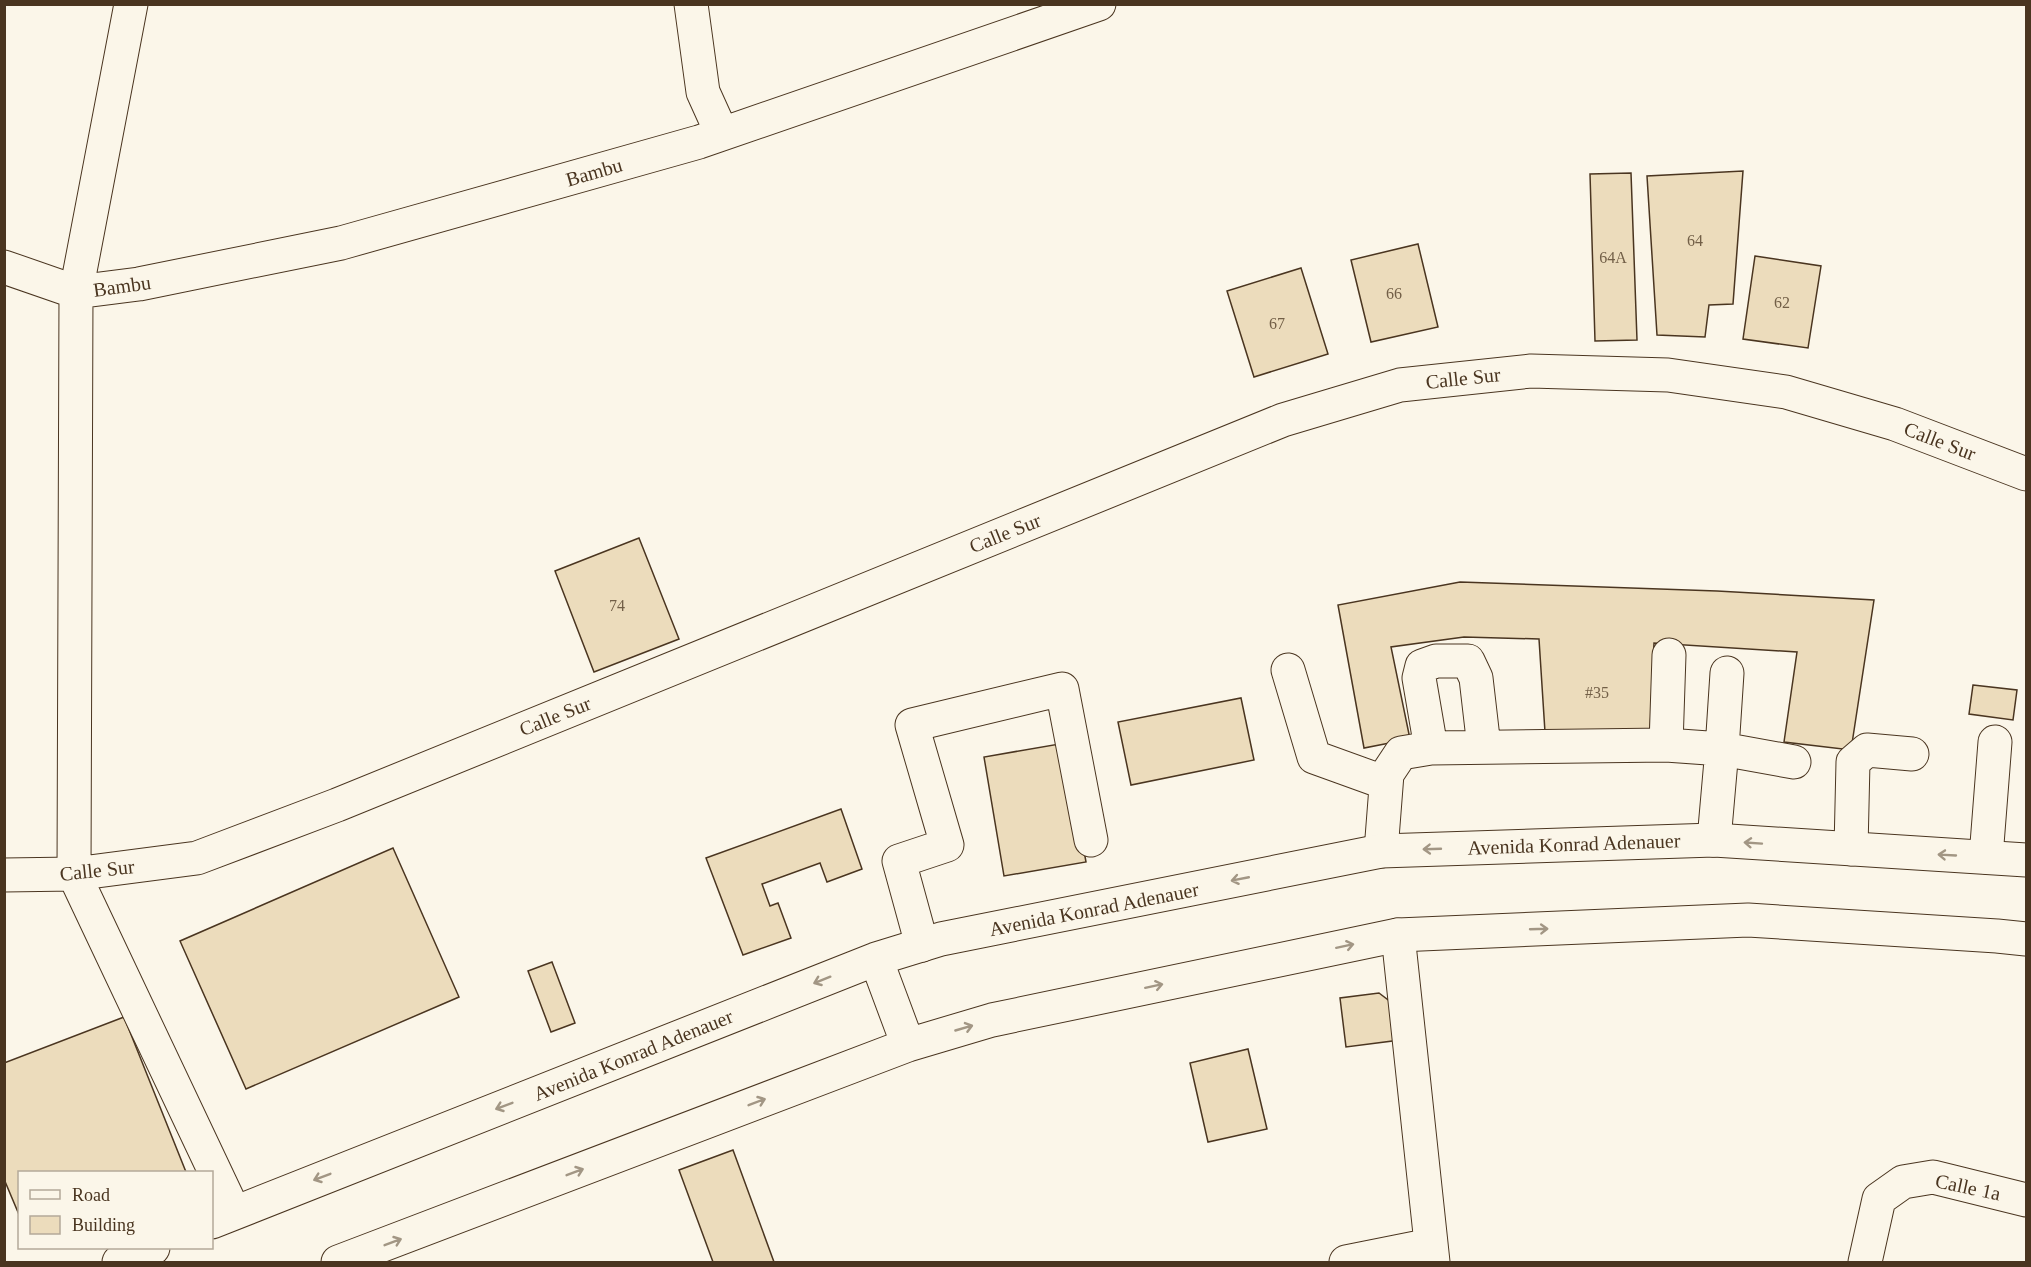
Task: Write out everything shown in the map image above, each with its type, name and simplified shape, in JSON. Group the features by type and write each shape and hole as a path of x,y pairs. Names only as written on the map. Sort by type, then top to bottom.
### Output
{"street":[{"path":"131,4 76,292 74,873 203,1171"},
{"path":"691,4 703,92 722,134"},
{"name":"Bambu","path":"76,292 138,284 341,243 722,134 1100,4"},
{"path":"4,267 76,292"},
{"name":"Calle Sur","path":"4,875 74,873 197,858 359,796 1283,420 1400,385 1531,371 1678,376 1797,396 1895,424 2026,474"},
{"path":"1666,745 1669,655"},
{"path":"1431,748 1419,678 1422,666 1436,661 1468,661 1476,678 1484,747"},
{"path":"1288,670 1314,758 1386,783"},
{"path":"1714,840 1726,673"},
{"path":"922,945 899,861 947,845 912,725 1062,689 1091,840"},
{"path":"1986,857 1995,742"},
{"path":"1381,850 1387,774 1401,753 1431,748 1666,745 1722,749 1794,762"},
{"path":"1851,849 1853,762 1867,750 1912,754"},
{"name":"Avenida Konrad Adenauer","path":"223,1217 876,959 953,937 1381,850 1714,840 2026,860"},
{"path":"338,1263 908,1045 992,1020 1398,935 1748,920 2026,939"},
{"path":"1346,1263 1432,1254 1398,935"},
{"path":"876,959 908,1045"},
{"name":"Calle 1a","path":"1864,1263 1879,1199 1904,1182 1933,1177 2026,1200"},
{"path":"213,1194 223,1217"},
{"path":"119,1263 151,1249"}],"building":[{"path":"1743,171 1733,304 1709,305 1705,337 1657,335 1647,176"},
{"path":"1631,173 1637,340 1595,341 1590,174"},
{"path":"1418,244 1438,327 1371,342 1351,260"},
{"path":"1755,256 1821,266 1808,348 1743,339"},
{"path":"1301,268 1328,354 1254,377 1227,291"},
{"path":"639,538 679,639 594,672 555,571"},
{"path":"1460,582 1717,591 1874,600 1851,750 1784,742 1797,652 1654,643 1650,734 1545,732 1539,639 1464,637 1391,647 1410,739 1364,748 1338,605"},
{"path":"1973,685 2017,690 2013,720 1969,714"},
{"path":"1241,698 1254,760 1131,785 1118,722"},
{"path":"1065,743 1086,862 1004,876 984,757"},
{"path":"841,809 862,869 827,882 820,863 762,884 770,906 778,903 791,938 743,955 706,858"},
{"path":"393,848 459,997 246,1089 180,941"},
{"path":"552,962 575,1023 551,1032 528,971"},
{"path":"1379,993 1396,1006 1400,1040 1346,1047 1340,998"},
{"path":"124,1017 186,1171 18,1171 18,1212 4,1179 4,1063"},
{"path":"1248,1049 1267,1129 1208,1142 1190,1063"},
{"path":"733,1150 774,1262 713,1262 679,1170"}]}
